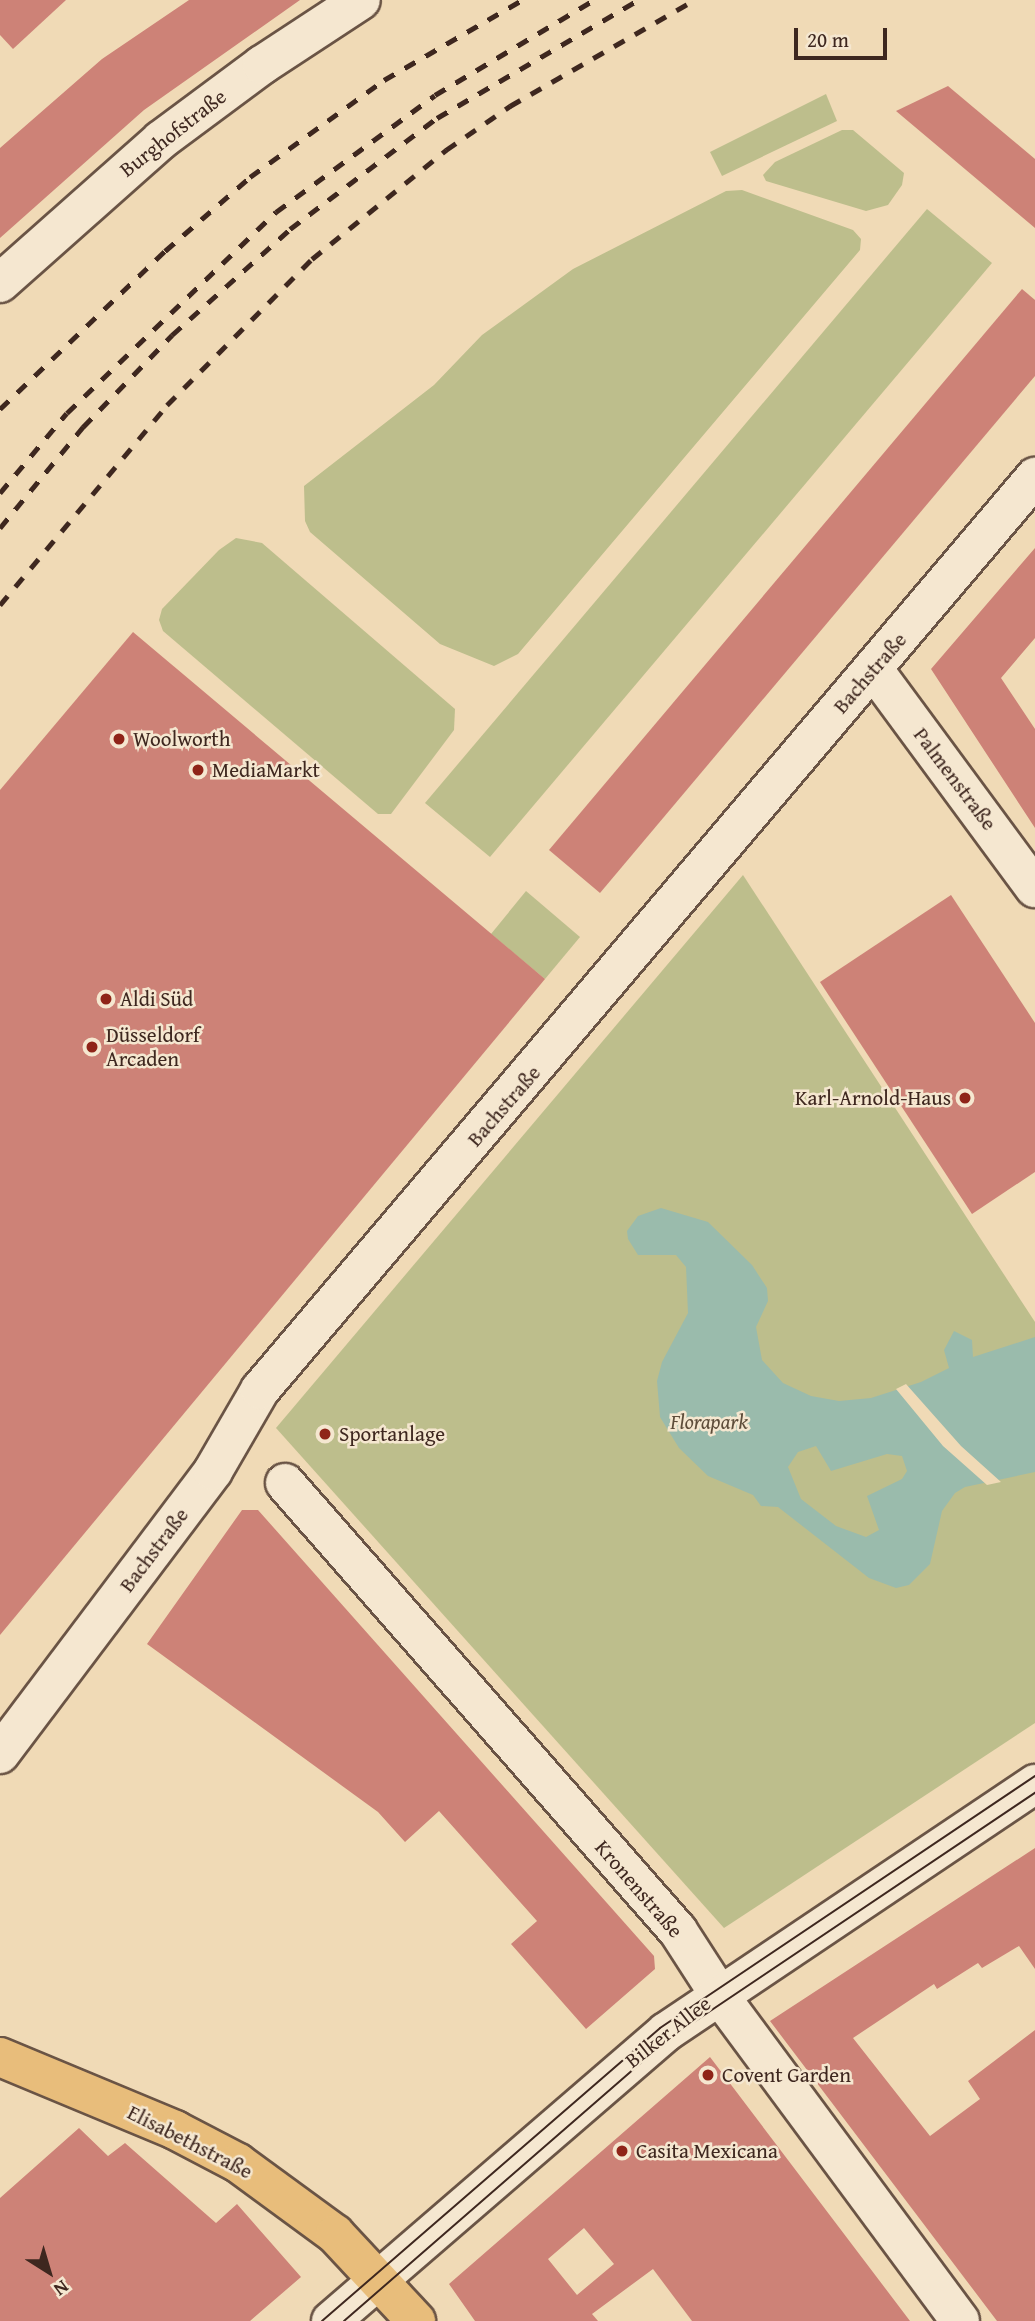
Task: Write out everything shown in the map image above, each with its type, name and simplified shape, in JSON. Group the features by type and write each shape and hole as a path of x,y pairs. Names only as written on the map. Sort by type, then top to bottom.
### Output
{"main road":[{"name":"Elisabethstraße","path":"0,2057 175,2130 228,2158 328,2228 380,2277 416,2321"}],"street":[{"name":"Burghofstraße","path":"0,283 161,140 262,65 361,0"},
{"name":"Bachstraße","path":"0,1754 213,1471 260,1390 874,670 1035,477"},
{"name":"Palmenstraße","path":"874,670 1035,888"},
{"name":"Kronenstraße","path":"285,1483 678,1931 718,1993 960,2321"},
{"name":"Bilker Allee","path":"331,2321 616,2072 718,1993 1035,1784"},
{"path":"0,2044 39,2074"}],"green space":[{"path":"826,94 837,121 722,176 710,152"},
{"path":"842,130 853,130 904,173 902,185 888,205 866,211 766,181 763,175 775,162"},
{"path":"742,190 853,230 861,239 860,250 518,654 494,666 440,644 310,532 305,521 304,486 434,385 482,335 573,269 726,191"},
{"path":"927,209 992,263 490,857 425,803"},
{"path":"236,538 262,543 455,709 454,730 391,814 378,814 163,631 159,620 162,609 219,550"},
{"name":"Florapark","path":"743,875 1035,1322 1035,1723 724,1928 276,1428"},
{"path":"526,891 580,937 545,979 491,934"}],"shaded area":[{"path":"661,1208 708,1222 752,1265 767,1288 768,1301 756,1327 762,1360 783,1383 811,1396 839,1401 871,1398 921,1382 949,1368 944,1350 954,1331 972,1340 973,1357 1035,1337 1035,1472 965,1487 955,1493 942,1511 930,1564 909,1585 896,1588 869,1578 778,1507 761,1506 753,1495 708,1476 679,1448 660,1417 657,1381 662,1362 688,1313 686,1267 676,1255 638,1255 628,1239 627,1231 638,1216","holes":["816,1446 831,1471 887,1454 902,1456 907,1471 902,1479 867,1496 879,1530 866,1537 836,1526 801,1499 788,1467 798,1452"]}],"pier":[{"path":"906,1384 961,1446 1001,1482 987,1485 943,1446 896,1389"}],"building":[{"path":"0,0 66,0 13,49 0,35"},
{"path":"189,0 300,0 144,110 0,238 0,148 102,59"},
{"path":"948,86 1035,159 1035,228 896,111"},
{"path":"1022,289 1035,300 1035,376 600,893 549,850"},
{"path":"1035,548 1035,638 1001,678 1035,729 1035,828 931,669"},
{"path":"133,632 545,979 0,1635 0,790"},
{"name":"Karl-Arnold-Haus","path":"951,895 1035,1023 1035,1172 972,1214 820,982"},
{"path":"242,1510 258,1510 654,1956 655,1969 586,2029 511,1944 537,1921 439,1811 405,1842 378,1812 147,1644"},
{"path":"1035,1848 1035,1969 1019,1946 982,1968 978,1963 937,1989 934,1984 853,2038 930,2136 980,2099 968,2081 1035,2030 1035,2321 997,2321 770,2021"},
{"path":"710,2057 910,2321 692,2321 653,2269 592,2314 598,2321 475,2321 449,2284","holes":["584,2228 614,2264 577,2295 548,2259"]},
{"path":"79,2128 108,2156 125,2143 216,2223 237,2204 301,2277 250,2321 0,2321 0,2198"}],"tram line":[{"path":"322,2321 660,2028 1035,1776"},
{"path":"344,2321 670,2038 1035,1793"}],"railway":[{"path":"0,409 165,251 250,177 384,80 522,0"},
{"path":"0,493 67,413 276,212 435,95 594,0"},
{"path":"0,528 83,427 172,335 290,229 437,118 638,0"},
{"path":"0,605 167,405 312,259 446,150 510,106 694,0"}],"place":[{"name":"Woolworth","path":"119,739"},
{"name":"MediaMarkt","path":"198,770"},
{"name":"Aldi Süd","path":"106,999"},
{"name":"Düsseldorf Arcaden","path":"92,1047"},
{"name":"Karl-Arnold-Haus","path":"965,1098"},
{"name":"Sportanlage","path":"325,1434"},
{"name":"Covent Garden","path":"708,2075"},
{"name":"Casita Mexicana","path":"622,2151"}]}
